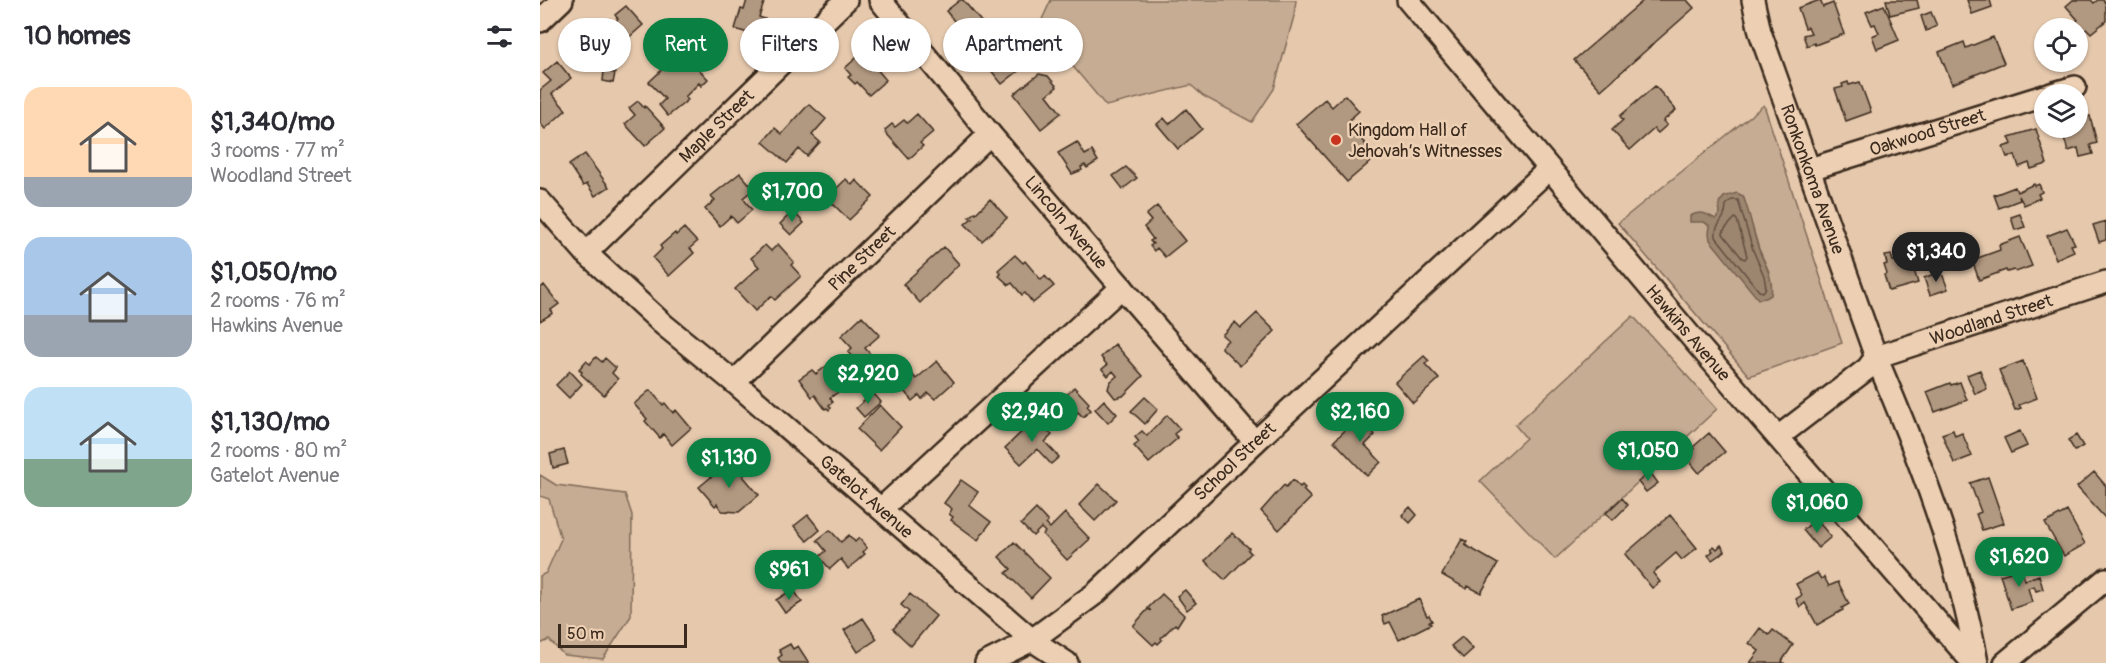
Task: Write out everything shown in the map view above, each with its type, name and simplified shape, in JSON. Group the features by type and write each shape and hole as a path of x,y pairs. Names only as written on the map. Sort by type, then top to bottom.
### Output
{"street":[{"path":"540,21 562,0"},
{"name":"Maple Street","path":"586,253 846,0"},
{"name":"Lincoln Avenue","path":"879,0 990,134 1255,442"},
{"name":"Hawkins Avenue","path":"1408,0 1778,437 1975,663"},
{"name":"Ronkonkoma Avenue","path":"1753,0 1760,32 1876,357 1906,426 1931,495 1970,621 1975,663"},
{"name":"Oakwood Street","path":"1810,170 2034,99"},
{"name":"Pine Street","path":"735,382 990,134"},
{"name":"School Street","path":"986,663 1032,640 1096,593 1549,169"},
{"name":"Gatelot Avenue","path":"540,201 586,253 664,325 735,382 1032,640 1067,663"},
{"name":"Woodland Street","path":"1876,357 2106,282"},
{"path":"882,508 1122,288"},
{"path":"1778,437 1868,368 1876,357"},
{"path":"2005,663 2106,579"}],"shaded area":[{"path":"1051,0 1296,0 1294,16 1274,89 1252,122 1203,96 1191,85 1106,106 1078,72 1083,72 1083,18 1043,18"},
{"path":"1764,105 1842,343 1749,376 1618,223","holes":["1743,196 1759,249 1770,274 1704,222 1709,216 1716,219 1720,213"]},
{"path":"1633,316 1717,409 1555,559 1480,481 1526,438 1515,425"},
{"path":"540,475 556,485 625,494 632,515 631,616 603,659 564,655 549,640 540,644 540,576 546,573 561,539 549,499 540,496"}],"water":[{"path":"1737,193 1743,196 1759,250 1770,277 1771,295 1766,298 1758,299 1710,240 1710,226 1704,222 1690,222 1690,216 1698,213 1716,219 1720,213 1719,203 1724,197"}],"building":[{"path":"747,0 765,0 759,17 762,18 740,18 740,31 735,29 741,9 744,10"},
{"path":"963,0 978,18 952,18 946,11"},
{"path":"1644,0 1687,0 1694,8 1601,90 1574,60"},
{"path":"1820,0 1823,7 1833,3 1844,34 1807,46 1803,35 1811,33 1808,27 1805,28 1798,8"},
{"path":"1886,0 1917,0 1919,8 1890,15"},
{"path":"1967,0 1990,0 1992,7 1972,14"},
{"path":"2073,0 2091,0 2094,3 2103,0 2106,4 2106,21 2091,33 2088,30 2088,18 2076,18 2066,6"},
{"path":"1884,5 1899,40 1877,49 1872,36 1879,33 1866,12"},
{"path":"626,6 643,25 631,36 631,18 617,18 615,15"},
{"path":"1931,12 1937,26 1926,31 1921,16"},
{"path":"1993,37 2004,63 1952,84 1939,52 1964,42 1966,48"},
{"path":"557,61 558,72 566,72 571,78 552,94 566,110 545,129 540,123 540,90 551,81 543,73"},
{"path":"851,63 851,72 879,72 886,80 869,95 857,82 855,84 848,77 851,75 845,68"},
{"path":"604,72 615,73 613,83 603,81"},
{"path":"660,72 701,72 708,79 701,86 699,83 685,97 688,100 668,116 659,105 665,99 649,82"},
{"path":"992,72 1017,72 1002,84"},
{"path":"1039,74 1048,76 1057,87 1047,95 1061,113 1041,129 1014,94"},
{"path":"1848,82 1849,85 1860,82 1871,112 1846,121 1835,89 1843,87 1842,84"},
{"path":"1655,86 1676,110 1663,121 1667,125 1658,133 1654,129 1630,150 1612,130 1623,120 1620,116"},
{"name":"Kingdom Hall of Jehovah’s Witnesses","path":"1345,95 1359,111 1347,122 1376,157 1347,182 1296,124 1325,99 1332,107"},
{"path":"638,101 665,128 645,146 625,124 635,115 629,108"},
{"path":"809,104 826,119 812,135 820,142 807,156 799,149 787,163 763,142 775,128 782,134"},
{"path":"1186,109 1202,129 1178,149 1157,124 1164,118 1169,124"},
{"path":"917,114 933,132 920,143 923,146 909,159 885,130 892,124 895,127 904,120 907,123"},
{"path":"2088,116 2090,116 2097,143 2090,145 2093,154 2080,157 2078,148 2068,151 2064,138 2088,138"},
{"path":"2034,130 2034,138 2039,138 2047,164 2031,169 2029,163 2019,167 2015,155 2007,157 2003,147 2012,144 2009,137"},
{"path":"1077,142 1085,155 1092,151 1098,161 1087,168 1085,165 1081,167 1082,170 1072,174 1058,153"},
{"path":"585,154 609,187 595,196 587,184 583,186 569,165"},
{"path":"1126,167 1137,178 1123,189 1113,176"},
{"path":"740,173 754,189 743,198 752,210 737,223 731,216 720,226 705,209 715,200 711,196"},
{"path":"846,179 852,185 856,180 873,197 849,220 827,198"},
{"path":"2034,184 2035,186 2039,184 2042,192 2038,194 2040,198 2024,205 2019,196 2020,200 1999,208 1994,195 2015,187 2017,192"},
{"path":"990,199 1007,218 982,241 965,224 972,218 969,217"},
{"path":"1157,206 1185,241 1165,257 1157,248 1154,251 1150,246 1153,244 1150,241 1153,239 1144,227 1151,221 1146,215"},
{"path":"793,211 804,223 791,235 780,224"},
{"path":"2020,214 2025,227 2015,230 2011,217"},
{"path":"2106,221 2106,240 2099,242 2093,225"},
{"path":"684,228 697,242 690,248 694,253 669,276 653,258 662,249 660,246"},
{"path":"2067,228 2075,244 2071,245 2074,251 2056,259 2047,236"},
{"path":"2020,237 2032,266 2016,272 2006,270 1979,280 1972,260 2000,250 1999,245"},
{"path":"778,244 794,262 791,265 801,276 775,300 771,296 755,311 735,289 759,267 751,258 765,245 771,251"},
{"path":"944,247 959,264 920,303 903,284"},
{"path":"1015,255 1023,263 1025,261 1041,280 1045,276 1054,286 1033,303 1025,293 1022,295 1012,283 1009,285 999,276 1001,274 998,270"},
{"path":"1891,255 1893,261 1913,255 1918,283 1889,291 1884,275 1887,274 1884,265 1887,264 1885,256"},
{"path":"1941,271 1948,289 1930,295 1924,278"},
{"path":"544,285 559,304 551,310 553,313 540,321 540,289"},
{"path":"1257,313 1275,331 1240,366 1221,347 1228,340 1222,335 1235,322 1241,328"},
{"path":"862,316 880,335 865,348 871,355 860,365 848,352 852,348 841,336"},
{"path":"1115,344 1143,376 1123,396 1115,398 1108,389 1110,382 1117,376 1113,371 1108,376 1102,369 1107,365 1101,357"},
{"path":"1424,356 1429,361 1425,364 1439,379 1413,403 1395,382"},
{"path":"596,357 602,362 605,358 616,368 612,373 618,379 604,395 581,374 579,369 586,361 590,364"},
{"path":"937,361 954,382 935,399 928,393 922,399 919,395 912,401 900,386 913,375 916,379"},
{"path":"2023,361 2037,398 2019,405 2021,408 2015,410 1999,370"},
{"path":"829,364 843,381 837,386 841,390 830,398 833,402 829,405 831,408 829,410 825,409 815,395 812,397 799,379 812,370 816,374"},
{"path":"1980,370 1987,389 1975,394 1967,375"},
{"path":"570,371 582,384 569,398 556,385"},
{"path":"1960,382 1967,400 1935,412 1927,392 1950,383 1951,385"},
{"path":"1074,387 1089,403 1087,406 1091,410 1083,417 1078,412 1067,423 1053,408"},
{"path":"650,390 673,413 676,410 691,428 672,445 663,434 660,438 634,404"},
{"path":"873,393 881,402 864,417 856,408"},
{"path":"1145,397 1158,409 1145,424 1131,411"},
{"path":"1104,400 1117,414 1108,423 1095,409"},
{"path":"880,405 901,427 879,450 857,429"},
{"path":"1365,411 1379,426 1373,432 1375,435 1365,445 1381,462 1367,476 1334,441"},
{"path":"1167,415 1180,429 1174,434 1178,438 1149,463 1134,446 1139,442 1135,437 1142,431 1147,436"},
{"path":"1036,418 1052,435 1045,442 1059,457 1051,464 1037,449 1021,464 1005,448"},
{"path":"1953,430 1955,436 1962,433 1972,456 1954,463 1942,434"},
{"path":"2020,431 2027,446 2011,453 2004,438"},
{"path":"1709,433 1725,452 1699,473 1686,457 1695,449 1693,447"},
{"path":"2076,435 2083,446 2075,451 2068,440"},
{"path":"564,450 568,464 553,468 550,454"},
{"path":"733,459 745,474 743,476 759,495 739,512 722,511 699,487"},
{"path":"1650,472 1658,483 1646,492 1638,482"},
{"path":"2094,472 2106,486 2106,519 2077,487"},
{"path":"1988,477 2004,523 1982,530 1976,514 1981,512 1970,483"},
{"path":"961,480 978,492 969,505 991,522 978,540 951,520 953,517 949,514 952,509 944,503"},
{"path":"1293,480 1300,487 1302,485 1305,488 1303,490 1311,498 1279,530 1261,511 1284,485 1286,487"},
{"path":"1099,484 1116,500 1095,521 1079,505"},
{"path":"1622,498 1628,505 1613,520 1606,513"},
{"path":"1410,507 1417,515 1410,523 1402,515"},
{"path":"1036,509 1048,522 1046,524 1050,528 1065,513 1090,539 1067,560 1043,535 1045,532 1041,528 1033,536 1021,524"},
{"path":"2067,511 2085,544 2064,556 2045,523"},
{"path":"808,515 820,530 807,541 794,526"},
{"path":"1670,515 1697,548 1682,560 1676,553 1653,573 1660,582 1652,588 1625,554"},
{"path":"1816,519 1831,537 1818,548 1803,530"},
{"path":"830,530 841,542 849,535 855,542 859,538 867,548 863,552 865,554 848,569 841,559 830,569 819,557 826,551 817,540"},
{"path":"1232,533 1249,548 1251,553 1225,580 1205,561"},
{"path":"1462,539 1467,542 1465,545 1498,564 1481,593 1468,586 1467,589 1442,575"},
{"path":"1014,542 1050,578 1031,598 1006,573 1011,569 999,557"},
{"path":"1721,545 1725,551 1712,560 1708,555 1713,551 1711,549 1714,546 1717,549"},
{"path":"2021,569 2025,580 2039,575 2043,589 2036,591 2034,586 2028,588 2032,602 2011,609 2000,575"},
{"path":"1817,573 1821,579 1824,577 1829,586 1838,582 1849,604 1817,625 1805,603 1800,607 1796,599 1802,595 1796,584"},
{"path":"793,589 802,602 785,613 776,600"},
{"path":"1185,590 1196,603 1187,610 1177,596"},
{"path":"910,594 936,616 911,646 893,629 909,612 901,605"},
{"path":"1162,594 1184,615 1177,626 1175,624 1158,644 1156,642 1153,645 1133,626 1148,609 1151,611 1148,608"},
{"path":"1419,599 1432,621 1429,622 1431,624 1399,640 1390,622 1385,624 1382,616"},
{"path":"863,618 877,639 858,652 844,630"},
{"path":"1760,628 1769,635 1773,630 1793,645 1782,661 1784,663 1750,663 1759,651 1749,643"},
{"path":"1462,637 1473,649 1463,658 1451,646"},
{"path":"790,644 793,649 798,646 809,663 781,663 778,658 782,655 779,650"}],"place":[{"name":"Kingdom Hall of Jehovah’s Witnesses","path":"1336,140"}]}
